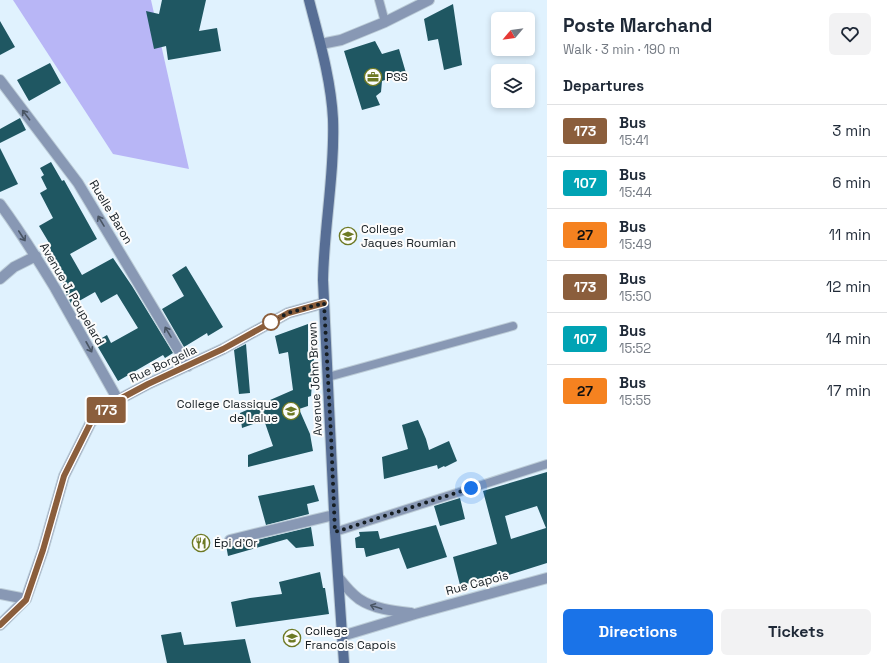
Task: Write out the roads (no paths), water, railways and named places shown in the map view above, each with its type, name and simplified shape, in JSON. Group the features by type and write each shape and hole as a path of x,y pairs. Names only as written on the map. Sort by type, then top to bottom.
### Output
{"main road":[{"name":"Avenue John Brown","path":"309,0 321,44 331,99 333,134 332,174 324,263 324,303 334,515 344,663"}],"street":[{"path":"321,44 341,40 385,22 429,0"},
{"name":"Ruelle Baron","path":"0,80 78,183 188,366"},
{"name":"Avenue J. Poupelard","path":"0,204 36,256 118,400"},
{"path":"0,219 11,218"},
{"path":"0,280 14,267 36,256"},
{"name":"Rue Borgella","path":"0,625 26,600 43,550 64,476 91,422 118,400 148,384 223,349 288,313 324,303"},
{"path":"230,540 334,515"},
{"name":"Rue Capois","path":"339,578 353,594 370,604 384,609 415,614"},
{"name":"Rue Capois","path":"342,636 415,614 547,578"},
{"path":"0,594 26,600"}],"lane":[{"path":"379,0 385,22"},
{"path":"328,377 513,326"},
{"path":"335,532 547,464"}],"place":[{"name":"PSS","path":"373,77"},
{"name":"College Jaques Roumian","path":"348,236"},
{"name":"College Classique de Lalue","path":"291,411"},
{"name":"Épi d’Or","path":"201,543"},
{"name":"College Francois Capois","path":"292,638"}]}
